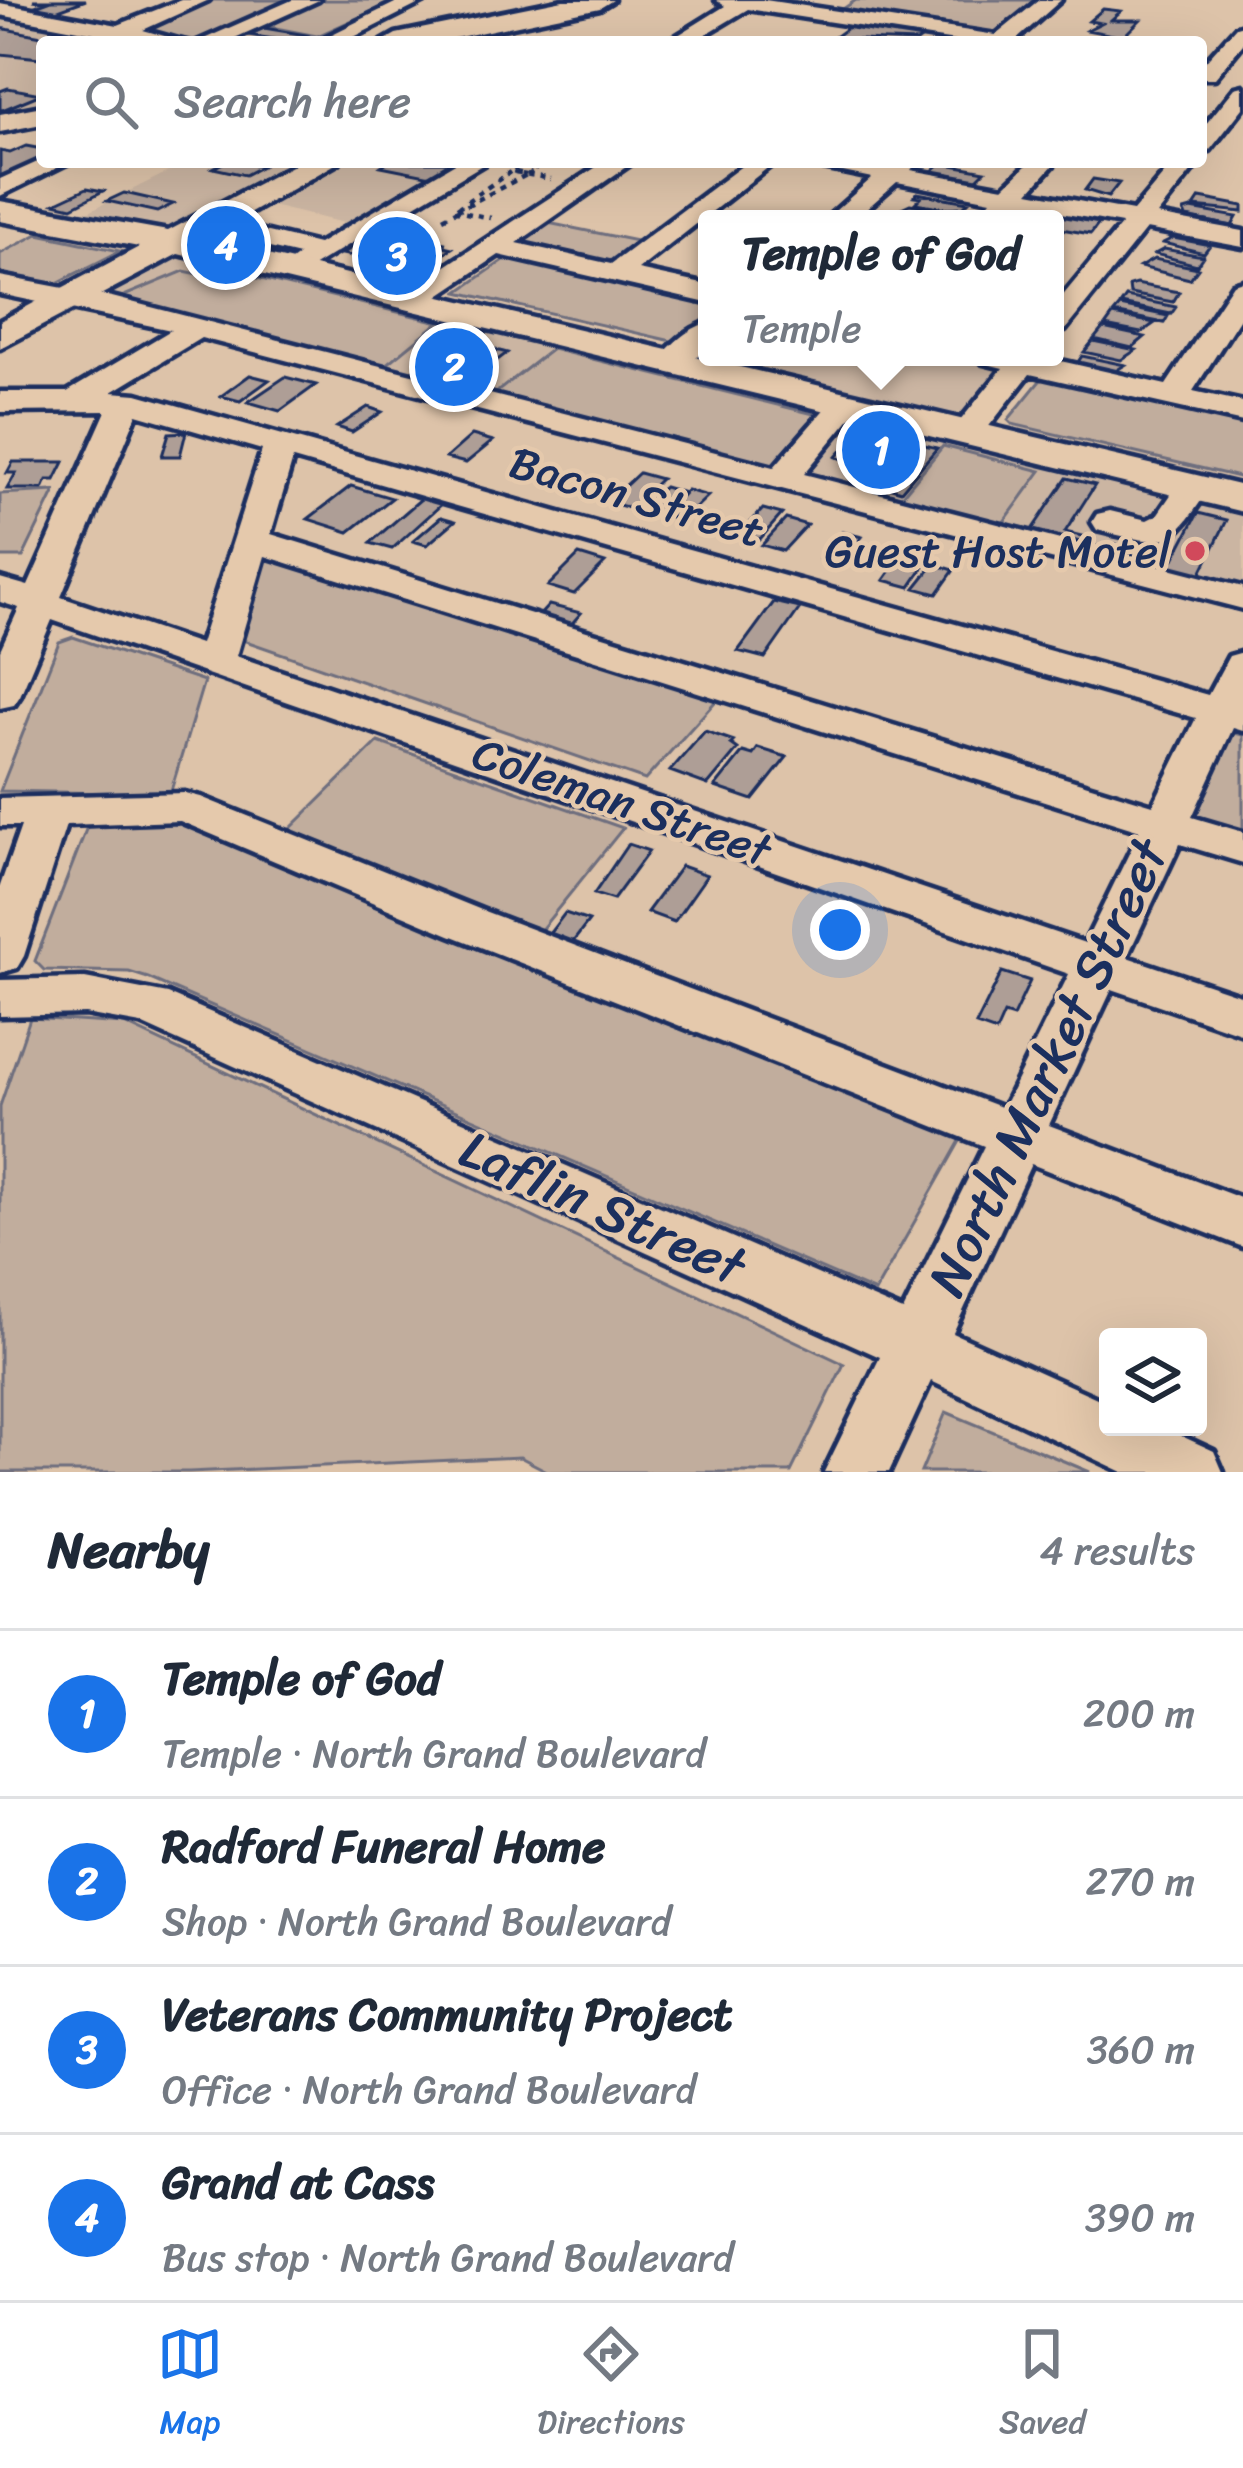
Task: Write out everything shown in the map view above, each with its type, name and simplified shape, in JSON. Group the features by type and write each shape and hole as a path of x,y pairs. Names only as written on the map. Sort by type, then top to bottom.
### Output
{"main road":[{"path":"424,36 600,0"},
{"path":"555,36 620,0"},
{"path":"509,18 574,25"},
{"path":"0,123 36,116"},
{"path":"0,336 215,226 313,168"},
{"path":"0,211 215,226 413,300 1243,499"}],"street":[{"path":"45,17 94,0"},
{"path":"115,36 199,0"},
{"path":"222,36 309,0"},
{"path":"340,36 417,0"},
{"path":"1009,36 1051,0"},
{"path":"686,36 733,1 830,10 924,36"},
{"path":"0,9 110,36"},
{"path":"806,36 830,10"},
{"path":"0,21 106,36"},
{"path":"1207,70 1243,31"},
{"path":"1207,73 1243,79"},
{"path":"1207,138 1243,93"},
{"path":"1207,139 1243,139"},
{"path":"0,188 44,168"},
{"path":"215,226 307,262 466,168"},
{"path":"413,300 490,239 611,168"},
{"path":"700,210 756,168"},
{"path":"849,210 898,168 1010,196 1243,239"},
{"path":"996,210 1038,168"},
{"path":"1064,313 1182,168"},
{"path":"616,273 698,212"},
{"path":"490,239 698,292"},
{"path":"0,285 196,328 1243,598"},
{"path":"1174,397 1243,290"},
{"path":"73,402 196,328"},
{"path":"672,362 698,340"},
{"path":"967,432 1010,366"},
{"path":"1044,366 1243,412"},
{"path":"0,696 21,595 127,401"},
{"name":"Bacon Street","path":"18,402 127,401 1232,715"},
{"path":"0,434 18,402"},
{"path":"782,479 846,404"},
{"path":"215,662 280,445"},
{"path":"1110,522 1152,532 1170,523 1193,487"},
{"path":"252,540 1243,848"},
{"name":"Coleman Street","path":"21,595 1243,1015"},
{"name":"North Market Street","path":"856,1472 1163,824 1232,715 1243,664"},
{"path":"0,812 185,807 467,923 1243,1223"},
{"path":"0,956 48,811"},
{"name":"Laflin Street","path":"0,998 85,996 150,1007 915,1344 1187,1471"}],"path":[{"path":"456,211 518,168"},
{"path":"443,218 538,168"},
{"path":"513,172 568,182"},
{"path":"456,211 490,239"},
{"path":"380,230 412,238 490,239"}],"shaded area":[{"path":"213,0 307,0 220,36 142,31"},
{"path":"312,0 397,0 317,36 255,24"},
{"path":"856,0 1037,0 995,35 840,11"},
{"path":"0,14 119,36 36,36 36,110 0,117"},
{"path":"170,168 289,168 172,230 77,217 174,169"},
{"path":"335,168 460,168 361,227 267,205"},
{"path":"548,223 647,243 615,269 516,246"},
{"path":"38,234 120,251 43,290 0,281 0,254"},
{"path":"514,253 698,294 698,324 676,342 458,292"},
{"path":"188,256 1243,511 1243,583 1237,593 96,298 171,257"},
{"path":"219,269 439,322 380,370 112,301 184,271 208,276"},
{"path":"552,349 818,415 767,470 489,398"},
{"path":"740,366 1003,366 964,412 948,414"},
{"path":"1048,371 1243,414 1243,478 1012,424 1008,420"},
{"path":"943,446 1041,471 998,530 896,503"},
{"path":"55,491 23,557 0,557 0,494"},
{"path":"274,553 723,693 645,780 237,638 259,557"},
{"path":"73,637 204,681 170,794 0,791 59,642"},
{"path":"1234,733 1243,735 1243,842 1186,825"},
{"path":"378,742 623,828 536,936 284,835"},
{"path":"184,821 969,1125 875,1292 148,978 129,972 44,970 35,961 87,827"},
{"path":"30,1018 124,1024 844,1364 791,1472 549,1472 520,1457 189,1472 0,1472 0,1106"},
{"path":"946,1412 1090,1472 921,1472"}],"building":[{"path":"33,0 86,0 53,12 30,8 46,2"},
{"path":"1103,9 1121,11 1111,20 1140,20 1124,36 1087,30 1101,23 1089,21"},
{"path":"851,25 918,36 836,36"},
{"path":"0,28 42,36 36,36 36,58 0,54"},
{"path":"264,28 306,35 254,36 248,35"},
{"path":"8,88 36,96 0,111 0,91"},
{"path":"26,146 36,148 36,163 0,179 0,151 10,153"},
{"path":"213,168 258,168 245,175"},
{"path":"391,168 457,168 441,178"},
{"path":"935,168 985,171 976,180 931,172"},
{"path":"1093,179 1119,183 1108,197 1085,190"},
{"path":"87,188 103,191 72,207 55,203"},
{"path":"124,193 173,204 157,212 107,201"},
{"path":"914,196 968,202 946,208 915,203 921,197"},
{"path":"1200,198 1243,206 1243,212 1194,207"},
{"path":"910,204 942,210 897,210"},
{"path":"1184,211 1237,217 1232,226 1186,217"},
{"path":"1064,216 1100,222 1091,234 1064,230"},
{"path":"1173,238 1210,245 1204,253 1163,243"},
{"path":"399,239 423,248 431,243 452,248 416,271 379,262 370,267 358,264 367,259 342,254 363,241 387,247"},
{"path":"1164,249 1203,256 1197,265 1155,254"},
{"path":"1154,259 1198,268 1190,279 1140,267"},
{"path":"1129,286 1179,292 1173,302 1130,294"},
{"path":"1126,297 1176,307 1171,314 1121,304"},
{"path":"1120,306 1168,316 1164,323 1114,313"},
{"path":"1113,315 1155,323 1141,333 1105,326"},
{"path":"1103,328 1145,337 1132,348 1094,339"},
{"path":"1093,341 1136,350 1121,360 1084,352"},
{"path":"470,343 507,353 463,386 411,372 430,358 443,362"},
{"path":"1082,356 1125,365 1109,375 1074,368"},
{"path":"250,375 269,380 240,401 221,396"},
{"path":"285,377 316,385 280,411 248,402"},
{"path":"368,407 382,412 352,432 337,427"},
{"path":"861,429 887,435 862,464 836,457"},
{"path":"186,432 180,456 162,456 169,433"},
{"path":"472,435 493,441 466,463 446,458"},
{"path":"887,435 913,442 889,470 862,464"},
{"path":"913,442 937,448 901,491 888,487 879,499 866,495"},
{"path":"13,462 64,462 55,480 47,480 43,489 7,489 16,473 7,473"},
{"path":"639,473 661,479 630,508 608,502"},
{"name":"Guest Host Motel","path":"1067,478 1095,485 1065,532 1094,539 1085,553 1027,537"},
{"path":"351,486 392,498 349,532 308,519"},
{"path":"664,487 681,492 656,516 635,510"},
{"path":"687,490 708,496 683,520 663,515"},
{"path":"422,498 442,504 392,549 370,543"},
{"path":"763,509 782,514 760,539 740,534"},
{"name":"Guest Host Motel","path":"1198,513 1227,520 1197,581 1107,558 1115,544 1174,559"},
{"path":"441,517 455,521 427,545 413,541"},
{"path":"786,519 807,525 783,551 762,545"},
{"path":"842,532 862,537 840,564 820,559"},
{"path":"579,555 605,563 574,594 548,586"},
{"path":"910,555 929,559 910,587 884,580 897,562 904,564"},
{"path":"934,564 954,570 937,594 915,588"},
{"path":"774,602 800,608 765,658 738,651"},
{"path":"549,605 581,613 568,628 536,619"},
{"path":"705,731 734,741 731,744 738,749 708,785 670,771"},
{"path":"758,748 787,757 753,800 715,787 743,752 753,755"},
{"path":"628,844 649,851 613,900 594,894"},
{"path":"681,866 707,875 674,922 647,912"},
{"path":"565,913 589,921 569,947 546,938"},
{"path":"1002,972 1030,981 1013,1017 1004,1014 996,1032 976,1025"}],"place":[{"name":"Grand at Cass","path":"226,245"},
{"name":"Veterans Community Project","path":"397,256"},
{"name":"Radford Funeral Home","path":"454,367"},
{"name":"Temple of God","path":"881,450"},
{"name":"Guest Host Motel","path":"1195,551"}]}
